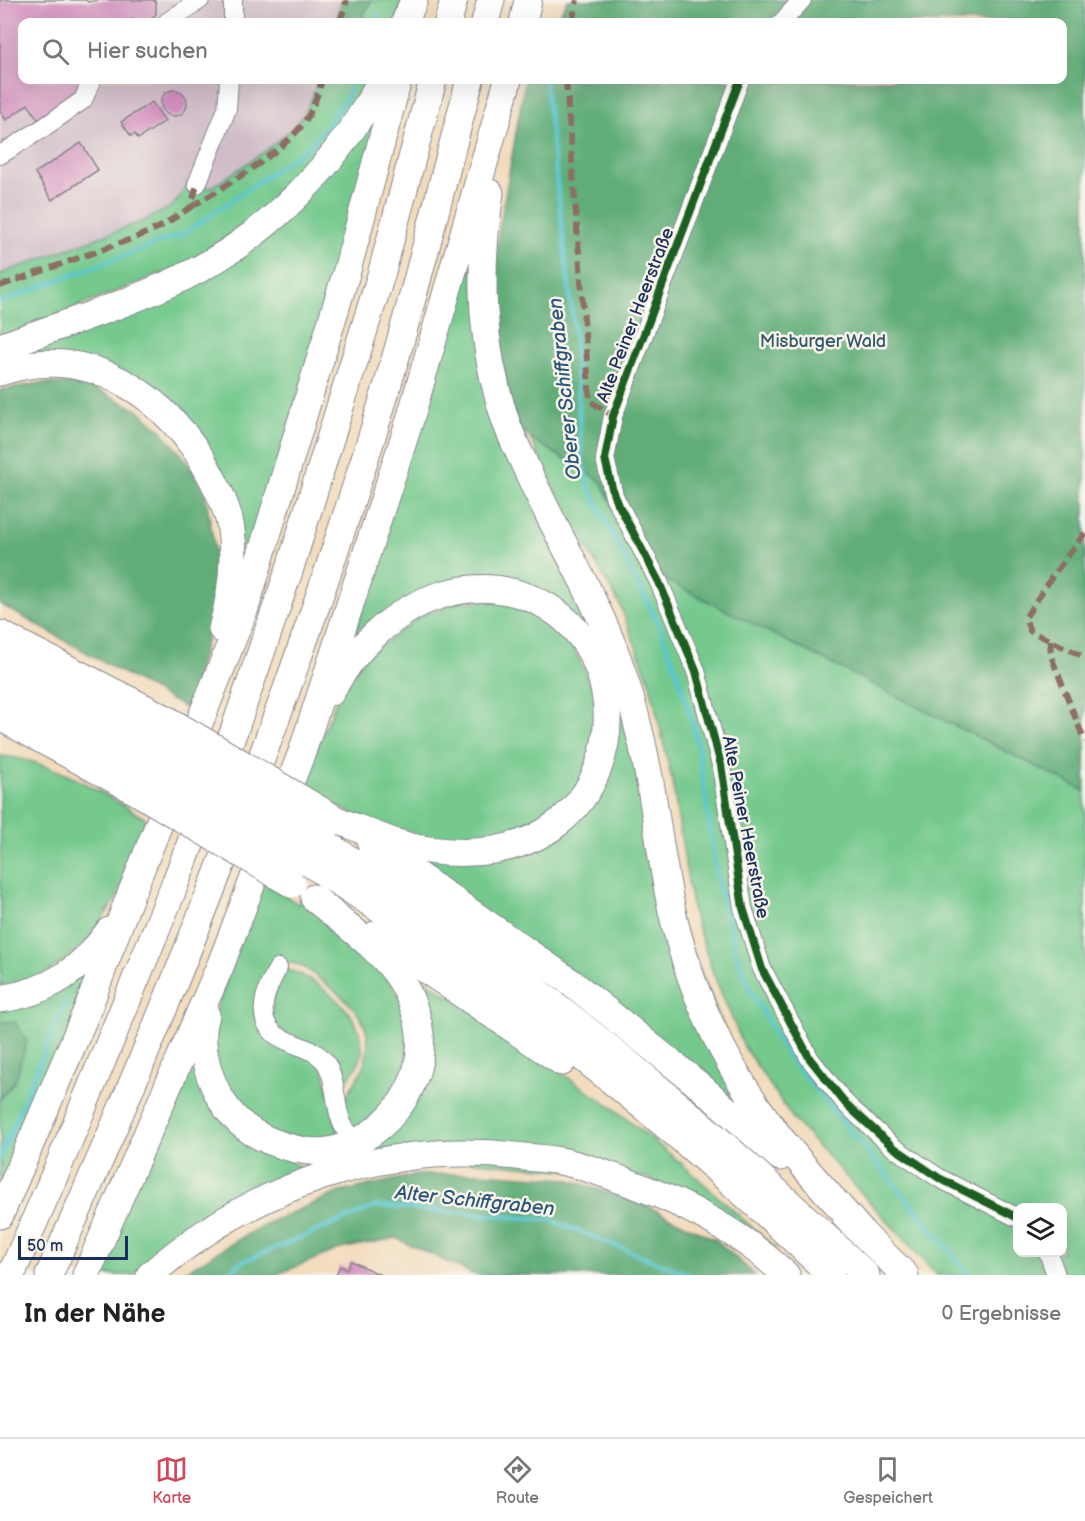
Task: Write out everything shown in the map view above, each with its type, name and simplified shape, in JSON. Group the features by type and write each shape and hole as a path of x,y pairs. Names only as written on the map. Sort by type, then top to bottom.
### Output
{"highway":[{"path":"407,18 414,0"},
{"path":"414,18 419,0"},
{"path":"449,18 454,0"},
{"path":"486,18 491,0"},
{"path":"524,18 528,0"},
{"path":"0,347 132,300 226,253 262,228 290,203 341,145 365,111 379,84"},
{"path":"0,1215 88,1008 245,608 348,267 397,84"},
{"path":"11,1275 166,905 234,731 290,568 378,286 432,84"},
{"path":"49,1275 98,1165 205,909 268,743 373,434 469,84"},
{"path":"86,1275 221,964 302,752 409,423 508,84"},
{"path":"508,84 484,228 482,306 490,365 506,424 535,488 595,606 629,692 648,769 675,927 705,1012 735,1070 772,1127 859,1229"},
{"path":"0,372 38,363 64,364 98,372 146,396 171,418 199,452 218,489 231,528 233,563 228,606 200,718"},
{"path":"302,752 332,688 356,656 380,631 401,614 427,599 457,590 484,587 510,591 536,600 559,614 577,632 592,654 602,678 607,705 608,730 598,772 574,808 557,824 538,836 514,846 487,852 425,849 404,844 322,841"},
{"path":"0,626 158,744 322,841 440,889 572,983 700,1086 859,1229 905,1275"},
{"path":"0,634 30,648"},
{"path":"0,662 158,744 322,841 465,939 563,1012 709,1131 797,1209 866,1275"},
{"path":"0,689 158,744"},
{"path":"0,717 134,790 382,940 695,1150"},
{"path":"0,740 16,740 50,751 106,775"},
{"path":"58,1165 161,818"},
{"path":"322,841 451,957 636,1100 695,1150 831,1275"},
{"path":"221,964 204,1022 203,1050 211,1081 226,1108 241,1125 281,1146 303,1151 328,1150 354,1142 381,1126 400,1105 412,1085 420,1034 414,1008 401,981 382,957 303,891"},
{"path":"0,999 23,996 53,983 76,969 94,952 125,909"},
{"path":"150,1275 199,1236 240,1210 284,1190 321,1176 385,1160 453,1152 487,1152 563,1162 604,1173 691,1209 770,1260 786,1275"}],"street":[{"path":"173,18 200,0"},
{"path":"233,0 233,18"},
{"path":"786,18 802,0"},
{"path":"0,154 83,100 90,84"},
{"path":"197,184 227,109 229,84"},
{"name":"Alte Peiner Heerstraße","path":"738,84 613,416 605,459 614,496 659,582 696,671 721,765 743,908 762,969 787,1019 810,1059 846,1104 893,1147 939,1178 1013,1216"},
{"path":"278,968 264,999 263,1011 267,1024 275,1035 318,1055 327,1064 342,1125 354,1142"},
{"path":"1050,1257 1056,1275"}],"shaded area":[{"path":"0,0 342,0 336,18 18,18 18,84 317,84 296,125 211,188 189,183 176,202 146,220 0,274"}],"green space":[{"path":"342,0 371,0 362,18 337,17"},
{"path":"371,0 403,0 397,18 363,18"},
{"name":"Misburger Wald","path":"568,0 1085,0 1085,791 642,568 601,481 530,438 516,422 490,310 499,231 524,84 1067,84 1067,18 557,18"},
{"path":"317,84 369,84 308,166 255,221 179,267 0,337 0,274 146,220 176,202 189,183 211,188 286,134 299,120 312,98"},
{"path":"389,84 392,84 247,565 239,536 152,390 0,361 203,274"},
{"path":"471,237 472,272 567,567 624,701 657,866 768,1134 415,859 568,822 612,683 509,584 352,641"},
{"path":"41,383 85,384 138,410 161,430 186,460 205,492 217,562 212,616 189,710 0,604 0,390"},
{"path":"530,438 601,481 642,568 1085,791 1085,1275 937,1275 794,1120 744,1047 713,973 693,913 672,780 649,680 619,603 562,505"},
{"path":"510,600 569,637 600,704 584,781 543,824 489,842 397,835 325,800 326,797 303,782 336,701 364,658 438,603"},
{"path":"0,756 20,759 58,771 146,819 116,899 86,943 44,975 1,986"},
{"path":"262,882 298,904 301,900 363,943 409,1010 404,1086 357,1129 351,1125 343,1103 363,1067 368,1040 366,1028 354,1009 336,992 306,969 296,964 285,963 258,1010 322,1064 339,1134 332,1141 268,1134 221,1087 212,1020"},
{"path":"101,957 0,1199 0,1099 15,1081 15,1023 0,1022 0,1005"},
{"path":"283,970 300,975 320,987 347,1010 354,1021 361,1039 362,1053 357,1066 343,1085 330,1064 272,1028 271,985"},
{"path":"407,970 617,1111 682,1164 776,1249 649,1178 367,1152 411,1106"},
{"path":"0,1022 15,1022 27,1041 15,1081 0,1099"},
{"path":"197,1032 199,1060 285,1158 304,1170 160,1252 134,1275 92,1275"},
{"path":"481,1173 567,1179 643,1204 716,1240 755,1275 475,1275 396,1238 340,1249 275,1275 182,1275 263,1225 340,1192 415,1175"}],"building":[{"path":"0,0 86,0 88,2 154,0 156,14 152,18 18,18 18,84 80,84 83,90 39,121 28,104 6,120 0,111"},
{"path":"174,90 183,94 187,103 183,112 174,116 165,112 161,103 165,94"},
{"path":"152,102 165,121 138,139 135,134 131,136 121,122"},
{"path":"81,143 98,170 52,200 35,173"},
{"path":"351,1261 381,1275 336,1275 340,1266 347,1269"}],"waterway":[{"name":"Oberer Schiffgraben","path":"376,18 378,14"},
{"name":"Oberer Schiffgraben","path":"0,302 185,233 307,148 326,128 347,97 352,84"},
{"name":"Oberer Schiffgraben","path":"545,84 574,330 582,460 589,488 660,627 680,681 693,725 701,764 716,874 738,958 751,991 786,1054 970,1275"},
{"path":"0,1157 65,1004"},
{"name":"Alter Schiffgraben","path":"226,1275 239,1263 377,1206 551,1220 690,1275"}],"marked path":[{"path":"341,18 347,0"},
{"path":"573,18 577,0"},
{"path":"191,207 254,167 286,142 307,118 321,84"},
{"path":"566,84 590,401 613,416"},
{"path":"0,286 160,227 191,207 197,184"},
{"path":"1085,533 1025,618 1030,631 1085,657"},
{"path":"1050,640 1051,656 1085,742"}],"cycle path":[{"path":"738,84 613,416 605,459 614,496 659,582 696,671 721,765 743,908 762,969 810,1059 846,1104 893,1147 939,1178 1013,1215"}]}
